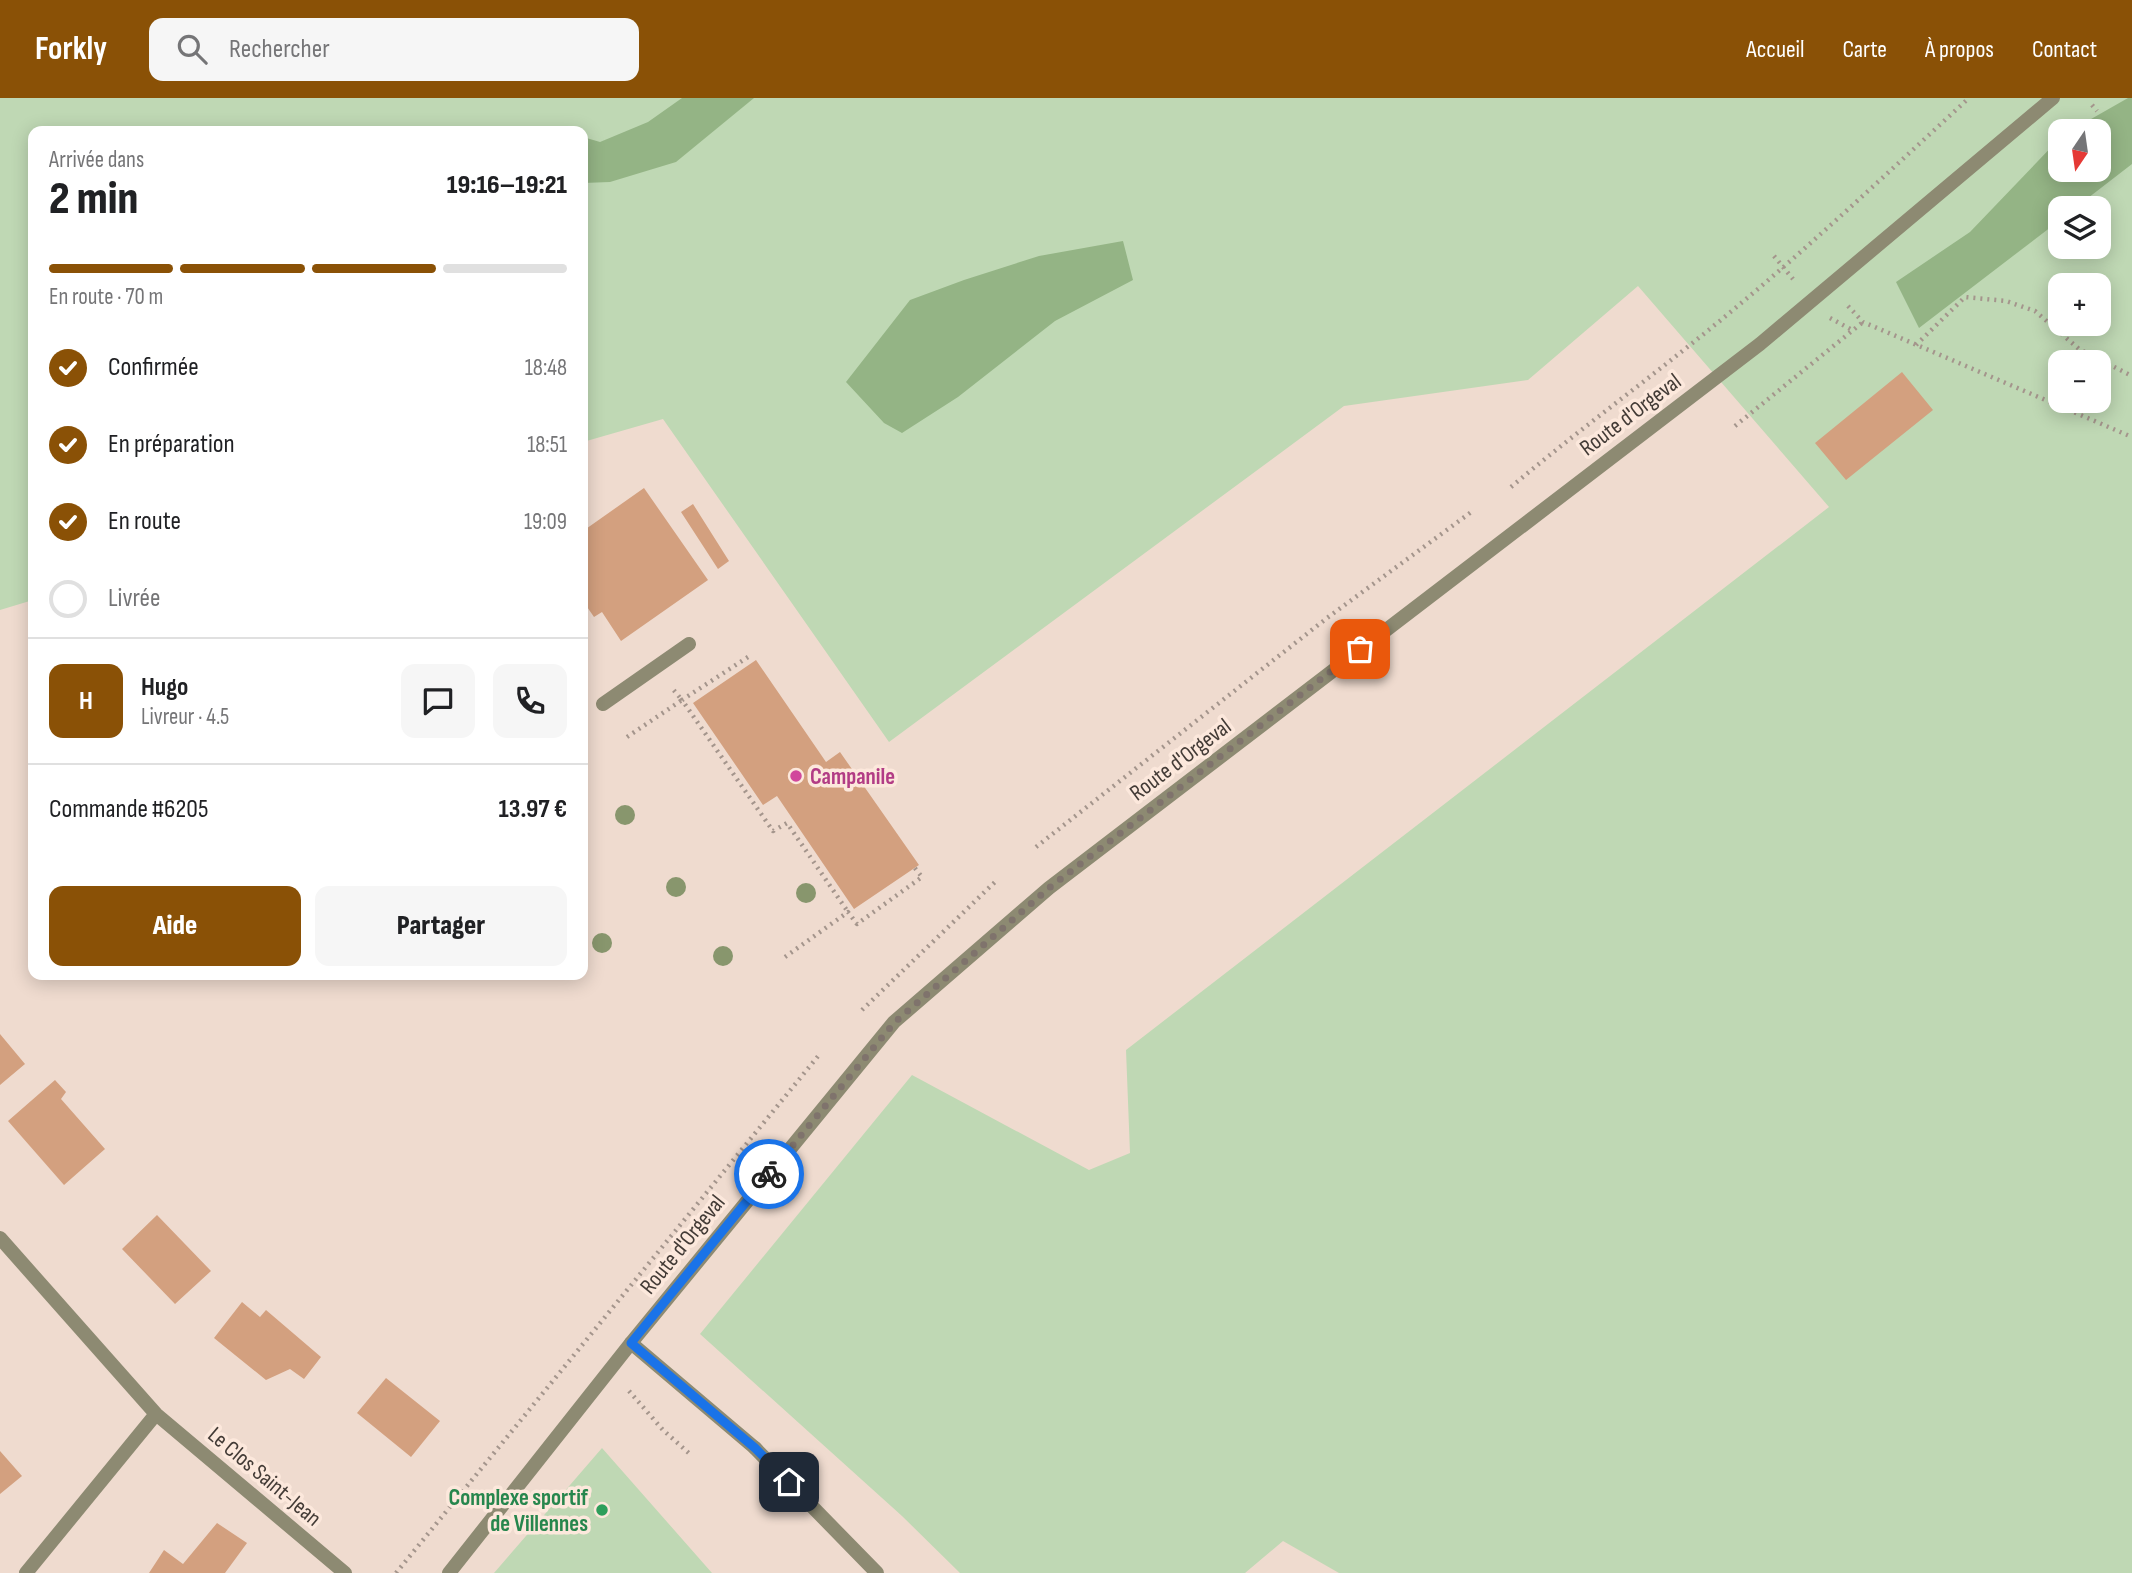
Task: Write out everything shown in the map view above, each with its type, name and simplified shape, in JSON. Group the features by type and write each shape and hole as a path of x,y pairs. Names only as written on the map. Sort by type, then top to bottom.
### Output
{"street":[{"name":"Route d'Orgeval","path":"449,1573 631,1343 894,1023 1049,888 1760,344 2053,98"},
{"path":"603,704 689,643"},
{"name":"Le Clos Saint-Jean","path":"0,1237 156,1414 345,1573"},
{"path":"631,1343 755,1448 877,1573"},
{"path":"26,1573 156,1414"}],"path":[{"path":"1511,487 1712,327 1784,266 1969,98"},
{"path":"2092,105 2097,111"},
{"path":"1774,256 1794,280"},
{"path":"1829,285 1863,322 2132,437"},
{"path":"1916,345 1965,297 2006,301 2035,311 2079,349 2132,376"},
{"path":"1822,314 1854,331"},
{"path":"1735,426 1863,322"},
{"path":"1036,847 1327,618 1474,510"},
{"path":"627,737 748,657"},
{"path":"656,667 773,831 787,823 857,924 922,877 914,867"},
{"path":"862,1010 996,881"},
{"path":"785,957 848,912"},
{"path":"396,1573 819,1055"},
{"path":"630,1392 663,1430 691,1455"}],"green space":[{"path":"0,98 2132,98 2132,1573 1339,1573 1283,1541 1245,1573 960,1573 902,1516 700,1334 912,1075 1089,1170 1130,1153 1126,1050 1829,507 1638,286 1528,380 1344,406 889,742 663,419 588,441 588,126 28,126 28,602 0,610"},
{"path":"682,98 754,98 676,162 610,182 588,183 588,138 600,142 648,122"},
{"path":"2132,98 2132,164 2111,180 2111,119 2091,119"},
{"path":"2048,151 2048,182 2109,182 2091,196 2048,196 2048,229 1919,328 1896,282 1970,232"},
{"path":"1123,241 1133,280 1055,321 958,397 902,433 884,423 846,382 910,300 1039,256"},
{"name":"Complexe sportif de Villennes","path":"602,1448 712,1573 494,1573"}],"building":[{"path":"1902,372 1933,410 1846,480 1815,443"},
{"path":"644,488 708,580 621,641 602,612 594,617 588,608 588,527"},
{"path":"693,504 729,561 718,569 681,512"},
{"path":"756,660 826,762 840,752 919,865 854,909 777,796 763,805 693,703"},
{"path":"0,1034 25,1064 0,1085"},
{"path":"55,1080 66,1092 61,1099 105,1149 64,1185 8,1121"},
{"path":"157,1215 211,1271 175,1304 122,1249"},
{"path":"242,1302 260,1317 266,1310 321,1357 304,1379 290,1369 266,1380 214,1338"},
{"path":"386,1378 440,1421 411,1457 357,1413"},
{"path":"0,1451 22,1476 0,1494"},
{"path":"217,1523 247,1543 225,1573 149,1573 164,1550 183,1564"}],"way so far":[{"path":"769,1174 894,1023 1049,888 1360,649"}],"place":[{"name":"Campanile","path":"796,776"},
{"name":"Complexe sportif de Villennes","path":"602,1510"}],"route":[{"path":"769,1174 631,1343 755,1448 789,1482"}]}
